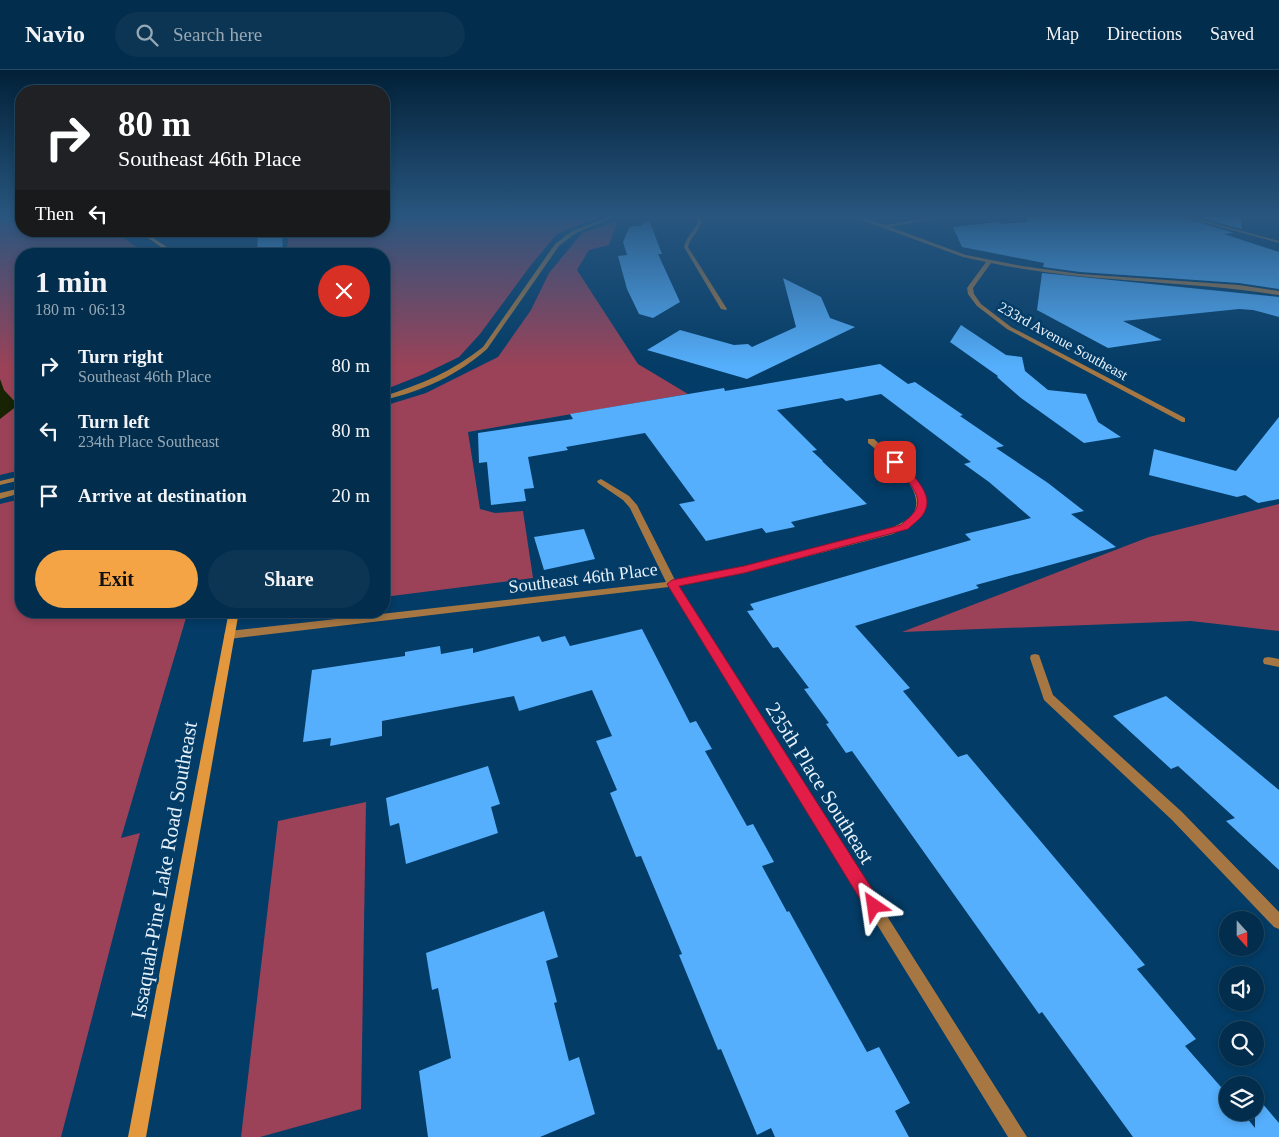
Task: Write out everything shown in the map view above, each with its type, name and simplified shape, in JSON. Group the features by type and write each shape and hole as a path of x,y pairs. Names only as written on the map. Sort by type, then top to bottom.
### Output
{"main road":[{"name":"Issaquah-Pine Lake Road Southeast","path":"137,1137 233,618"}],"street":[{"path":"390,396 432,382 475,357 485,348 543,267"},
{"path":"698,267 724,309"},
{"name":"233rd Avenue Southeast","path":"985,267 973,281 970,288 971,294 979,306 991,316 1030,340 1182,420"},
{"path":"1020,267 1080,276 1199,283 1279,293"},
{"name":"Southeast 46th Place","path":"390,616 672,584 744,570 904,527 916,517 922,508 916,483 871,440"},
{"path":"0,483 15,479"},
{"name":"235th Place Southeast","path":"601,482 626,498 634,507 672,584 1018,1137"},
{"path":"0,496 15,492"},
{"name":"Southeast 46th Place","path":"229,635 377,618"},
{"path":"1035,658 1048,696 1177,816 1279,922"}],"shaded area":[{"path":"0,267 15,267 15,471 0,475"},
{"path":"390,267 530,267 480,334 459,357 390,388"},
{"path":"554,267 579,267 577,270 638,364 688,394 468,432 480,509 495,513 523,511 533,578 390,596 390,404 426,393 498,357 531,310 549,273"},
{"path":"0,379 4,390 15,402 15,407 0,419"},
{"path":"15,500 15,618 186,618 121,838 140,833 61,1137 0,1137 0,504"},
{"path":"1279,504 1279,631 1191,621 902,632 1149,537"},
{"path":"366,802 361,1109 260,1137 241,1137 278,821"}],"building":[{"path":"621,267 664,267 680,302 653,318 639,314 627,289"},
{"path":"1043,267 1279,267 1279,289 1239,283 1080,272"},
{"path":"1042,273 1279,297 1279,317 1253,310 1239,309 1123,321 1162,340 1108,348 1037,310"},
{"path":"783,278 821,297 830,318 855,327 747,379 647,350 680,330 734,345 748,344 752,347 796,327"},
{"path":"961,325 1006,355 1022,357 1025,371 1048,390 1086,394 1098,422 1121,437 1084,443 1021,398 998,376 950,342"},
{"path":"880,364 908,384 915,382 1004,446 996,448 1048,483 1084,511 1071,514 1116,547 976,585 979,588 855,626 910,688 903,691 958,757 967,754 1145,965 1137,969 1196,1039 1185,1046 1219,1085 1219,1121 1249,1121 1255,1128 1255,1121 1264,1121 1264,1106 1279,1123 1279,1137 1133,1137 1042,1012 1039,1014 852,751 846,753 826,724 829,723 804,689 809,688 778,647 773,648 747,611 754,610 750,604 971,540 965,534 1031,518 989,482 964,464 971,462 881,394 846,401 842,398 777,410 817,450 812,451 867,504 791,522 795,527 766,533 762,528 706,541 679,504 695,501 645,433 566,447 568,450 528,457 534,488 524,489 526,501 491,505 487,462 479,463 478,433 573,419 570,414 724,388 725,391"},
{"path":"1279,417 1279,499 1258,503 1245,495 1237,497 1149,475 1154,449 1236,471"},
{"path":"584,529 595,559 544,570 534,537"},
{"path":"642,629 690,723 696,721 712,749 705,751 747,826 753,824 774,862 762,866 787,912 789,911 867,1052 879,1047 910,1103 895,1111 909,1137 775,1137 771,1128 757,1135 721,1049 718,1050 679,955 682,954 641,856 636,857 610,793 617,790 596,741 612,736 592,690 519,711 514,696 382,721 382,736 330,746 331,738 303,742 312,670 405,656 405,652 440,646 441,654 473,648 473,653 539,636 542,642 565,636 570,646"},
{"path":"1166,696 1279,790 1279,870 1226,821 1235,818 1178,766 1171,769 1113,716"},
{"path":"488,766 500,804 491,807 498,833 406,864 399,823 390,826 386,798"},
{"path":"544,911 558,957 546,961 557,1002 554,1003 569,1061 579,1057 595,1114 540,1137 428,1137 419,1071 451,1058 438,988 432,990 426,953"}],"route":[{"path":"874,906 672,584 744,570 904,527 916,517 922,508 922,502 916,483 895,462"}]}
